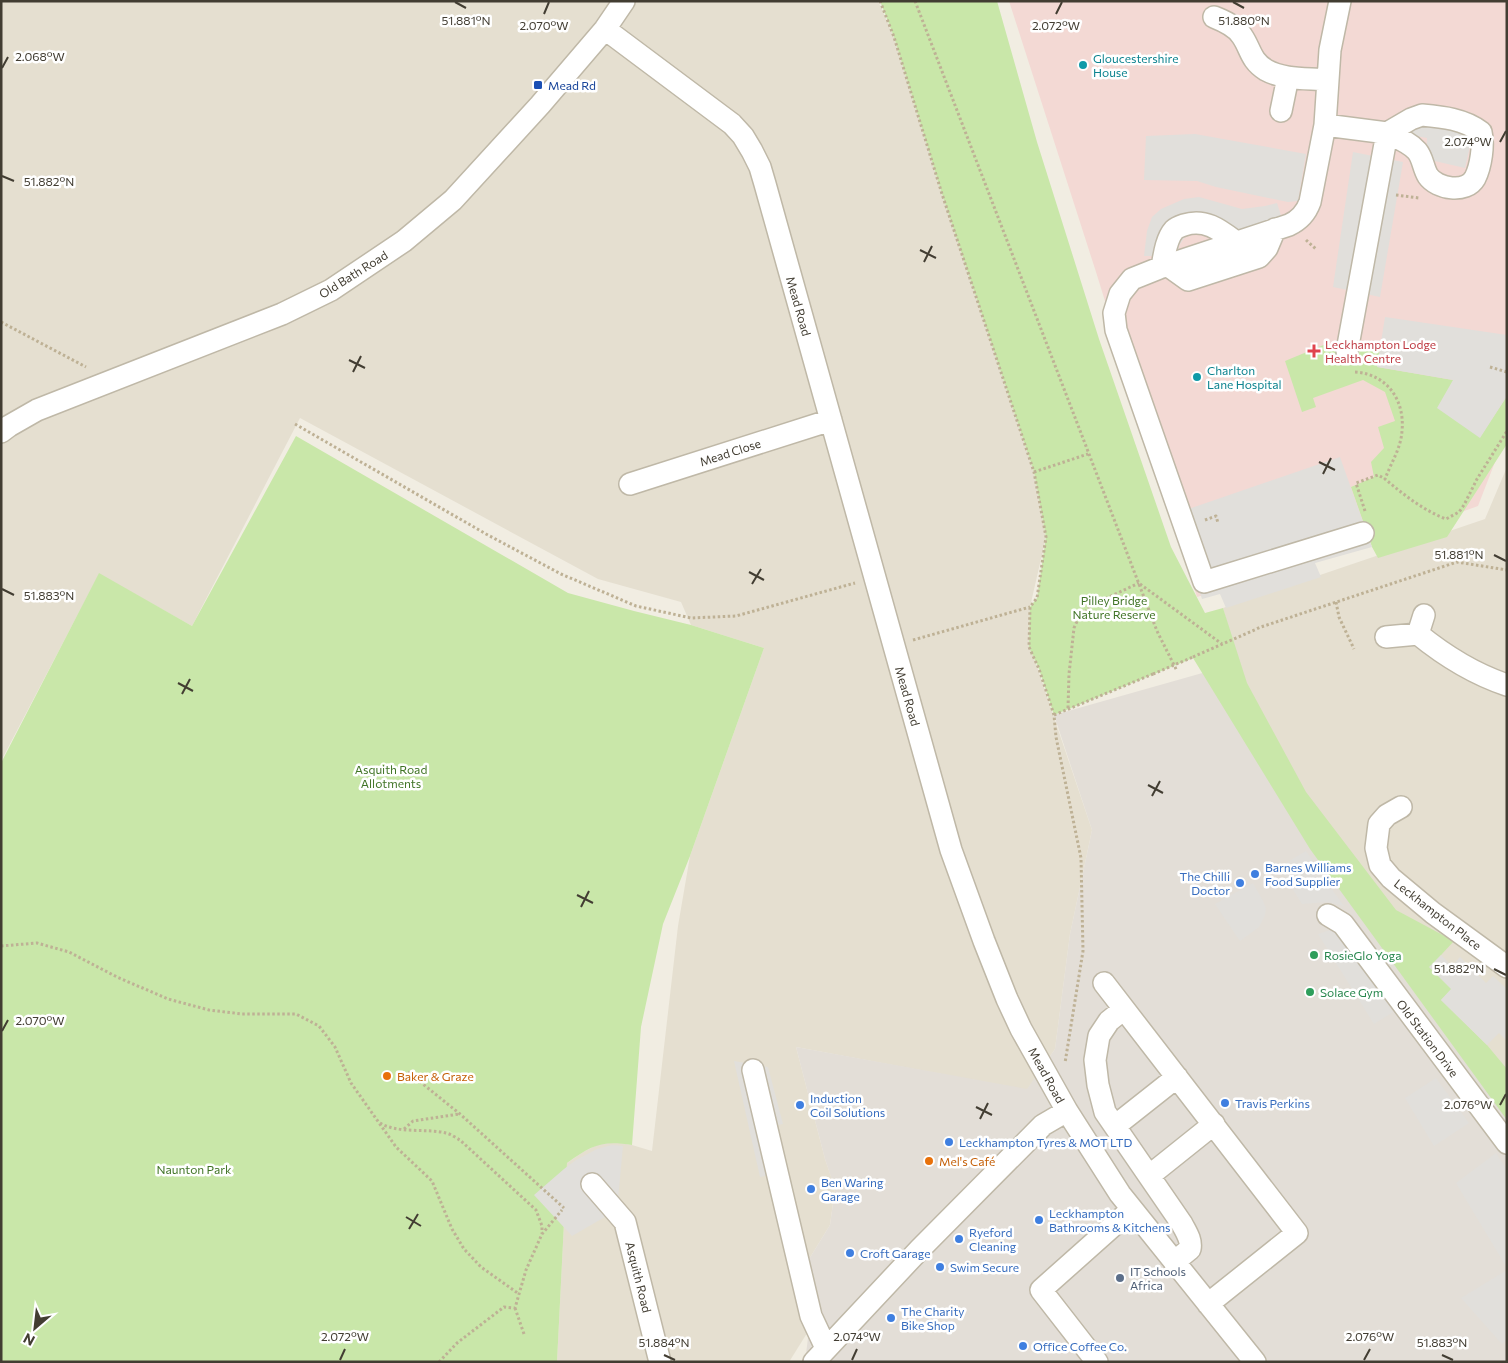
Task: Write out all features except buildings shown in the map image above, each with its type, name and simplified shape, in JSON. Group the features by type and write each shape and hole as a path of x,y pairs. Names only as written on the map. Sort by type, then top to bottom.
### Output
{"street":[{"name":"Old Bath Road","path":"1,432 37,410 282,314 330,290 404,241 453,200 540,105 605,29 624,1"},
{"path":"1200,271 1236,242 1296,222 1307,210 1325,124 1330,50 1340,1"},
{"path":"1214,16 1236,29 1243,37 1247,49 1264,68 1288,77 1327,80"},
{"name":"Mead Road","path":"605,29 721,115 743,136 760,167 951,850 1007,999 1021,1029 1067,1111 1120,1194 1255,1362"},
{"path":"1281,111 1288,77"},
{"path":"1325,124 1387,133 1347,351"},
{"path":"1186,220 1205,223 1225,233 1236,242"},
{"path":"1186,220 1200,271"},
{"path":"1165,266 1169,239 1174,230 1186,220"},
{"path":"1275,229 1267,248 1258,257 1200,271 1165,266 1132,279 1120,294 1114,312 1116,330 1204,582 1363,533"},
{"name":"Mead Close","path":"630,484 831,420"},
{"path":"1386,637 1421,625 1454,660 1473,671 1507,685"},
{"name":"Leckhampton Place","path":"1401,807 1387,815 1379,824 1376,848 1380,865 1390,878 1433,913 1507,966"},
{"name":"Old Station Drive","path":"1328,915 1343,924 1507,1143"},
{"path":"1104,983 1298,1233 1208,1304"},
{"path":"1124,1008 1109,1021 1099,1036 1095,1060 1098,1085 1105,1112 1182,1224 1191,1243 1190,1249 1174,1262"},
{"path":"753,1070 820,1355"},
{"path":"1115,1126 1177,1077"},
{"path":"820,1355 919,1250 1043,1124 1067,1111"},
{"path":"1150,1176 1214,1124"},
{"name":"Asquith Road","path":"592,1184 625,1222 660,1362"},
{"path":"1097,1362 1041,1290 1132,1209"}],"path":[{"path":"880,1 894,38 942,194 1034,472 1046,537 1037,598 1030,607 1029,646 1039,669 1054,715 1056,737 1081,858 1083,951 1065,1062 1053,1086"},
{"path":"915,1 1138,584 1157,631 1177,671"},
{"path":"1,322 110,380"},
{"path":"1347,351 1347,372 1369,373 1379,378 1397,399 1401,415 1402,432 1385,479 1417,504 1434,514 1446,519 1459,512 1507,431"},
{"path":"1490,367 1507,372"},
{"path":"295,424 486,534 553,570 636,606 691,618 736,616 875,578"},
{"path":"1034,472 1089,454"},
{"path":"1054,715 1261,627 1457,562 1507,570"},
{"path":"1138,584 1222,644"},
{"path":"1068,708 1069,674 1074,628 1078,618 1092,605 1138,584"},
{"path":"1336,602 1339,617 1354,649"},
{"path":"894,645 1030,607"},
{"path":"1,946 37,943 69,952 117,977 168,999 209,1010 242,1014 296,1014 318,1026 335,1047 351,1082 396,1147 432,1180 452,1229 464,1249 481,1267 519,1294"},
{"path":"408,1072 460,1114 563,1209 542,1234 526,1270 515,1308 524,1334"},
{"path":"404,1129 413,1121 460,1114"},
{"path":"377,1121 395,1129 448,1133 460,1140 536,1210 542,1226 542,1234"},
{"path":"439,1362 457,1342 504,1307 515,1308"}],"shaded area":[{"path":"1,1 878,1 894,37 942,194 1034,472 1046,537 1030,607 1033,655 1092,830 1070,934 1055,1049 1027,1090 796,1047 825,1159 835,1188 830,1225 795,1282 809,1330 789,1362 557,1362 567,1163 599,1144 614,1142 652,1151 678,926 690,856 764,648 691,625 681,602 598,579 300,418 192,626 99,574 1,761"},
{"name":"Leckhampton Lodge Health Centre","path":"1009,1 1507,1 1507,431 1478,506 1420,527 1197,597"},
{"path":"1408,115 1474,129 1465,168 1426,159 1427,138 1405,134"},
{"path":"1195,134 1306,154 1298,201 1288,202 1216,187 1197,181 1144,180 1146,136"},
{"path":"1353,152 1403,162 1380,297 1333,287"},
{"path":"1199,197 1242,209 1277,203 1283,222 1219,243 1207,233 1195,233 1184,238 1179,246 1178,256 1144,256 1147,231 1152,217 1161,209 1184,199"},
{"path":"1385,317 1507,335 1507,396 1480,438 1437,408 1453,380 1377,367"},
{"path":"1340,457 1372,547 1315,563 1321,577 1226,608 1220,594 1202,599 1174,514"},
{"path":"1507,467 1507,1092 1358,912 1250,705 1223,608 1485,519"},
{"path":"1213,670 1507,1092 1507,1362 805,1362 809,1330 795,1282 830,1225 835,1189 825,1159 796,1047 1027,1089 1055,1049 1070,934 1092,830 1054,715"},
{"path":"1306,851 1344,906 1328,902 1302,904 1279,867"},
{"path":"1253,883 1266,908 1265,915 1259,927 1240,941 1215,904"},
{"path":"1337,928 1393,1012 1374,1024 1318,934"},
{"path":"1441,955 1452,966 1460,957 1486,983 1493,976 1507,989 1507,1041 1499,1033 1487,1045 1441,1000 1451,989 1429,967"},
{"path":"734,1061 768,1067 783,1124 773,1126 788,1171 760,1177"},
{"path":"1436,1078 1469,1123 1434,1146 1405,1098"},
{"path":"612,1145 623,1146 617,1210 572,1236 534,1195 576,1160 597,1149"},
{"path":"1496,1153 1507,1170 1507,1268 1456,1183"},
{"path":"1507,1270 1507,1339 1502,1344 1461,1298"}],"green space":[{"name":"Pilley Bridge Nature Reserve","path":"880,1 997,1 1037,142 1099,339 1171,547 1205,613 1223,608 1247,683 1306,792 1396,910 1454,941 1430,967 1452,989 1441,1000 1487,1045 1507,1069 1507,1120 1310,849 1193,658 1054,715 1039,669 1029,647 1030,607 1037,598 1046,537 1034,472 942,194 894,37"},
{"path":"1326,344 1341,344 1338,359 1351,362 1352,353 1357,348 1380,352 1378,367 1453,380 1480,437 1507,396 1507,444 1447,537 1378,558 1372,547 1351,487 1374,477 1371,462 1384,448 1378,427 1395,421 1385,392 1363,380 1313,398 1316,407 1302,412 1285,361"},
{"name":"Asquith Road Allotments","path":"296,436 568,593 691,625 764,648 690,856 663,924 641,1027 632,1145 613,1143 598,1145 567,1163 557,1362 1,1362 1,763 99,573 192,626"}],"place":[{"name":"Gloucestershire House","path":"1083,65"},
{"name":"Mead Rd","path":"538,85"},
{"name":"Leckhampton Lodge Health Centre","path":"1314,351"},
{"name":"Charlton Lane Hospital","path":"1197,377"},
{"name":"Barnes Williams Food Supplier","path":"1255,874"},
{"name":"The Chilli Doctor","path":"1240,883"},
{"name":"RosieGlo Yoga","path":"1314,955"},
{"name":"Solace Gym","path":"1310,992"},
{"name":"Baker & Graze","path":"387,1076"},
{"name":"Travis Perkins","path":"1225,1103"},
{"name":"Induction Coil Solutions","path":"800,1105"},
{"name":"Leckhampton Tyres & MOT LTD","path":"949,1142"},
{"name":"Mel's Café","path":"929,1161"},
{"name":"Ben Waring Garage","path":"811,1189"},
{"name":"Leckhampton Bathrooms & Kitchens","path":"1039,1220"},
{"name":"Ryeford Cleaning","path":"959,1239"},
{"name":"Croft Garage","path":"850,1253"},
{"name":"Swim Secure","path":"940,1267"},
{"name":"IT Schools Africa","path":"1120,1278"},
{"name":"The Charity Bike Shop","path":"891,1318"},
{"name":"Office Coffee Co.","path":"1023,1346"}],"park label":[{"name":"Naunton Park","path":"194,1169"}]}
